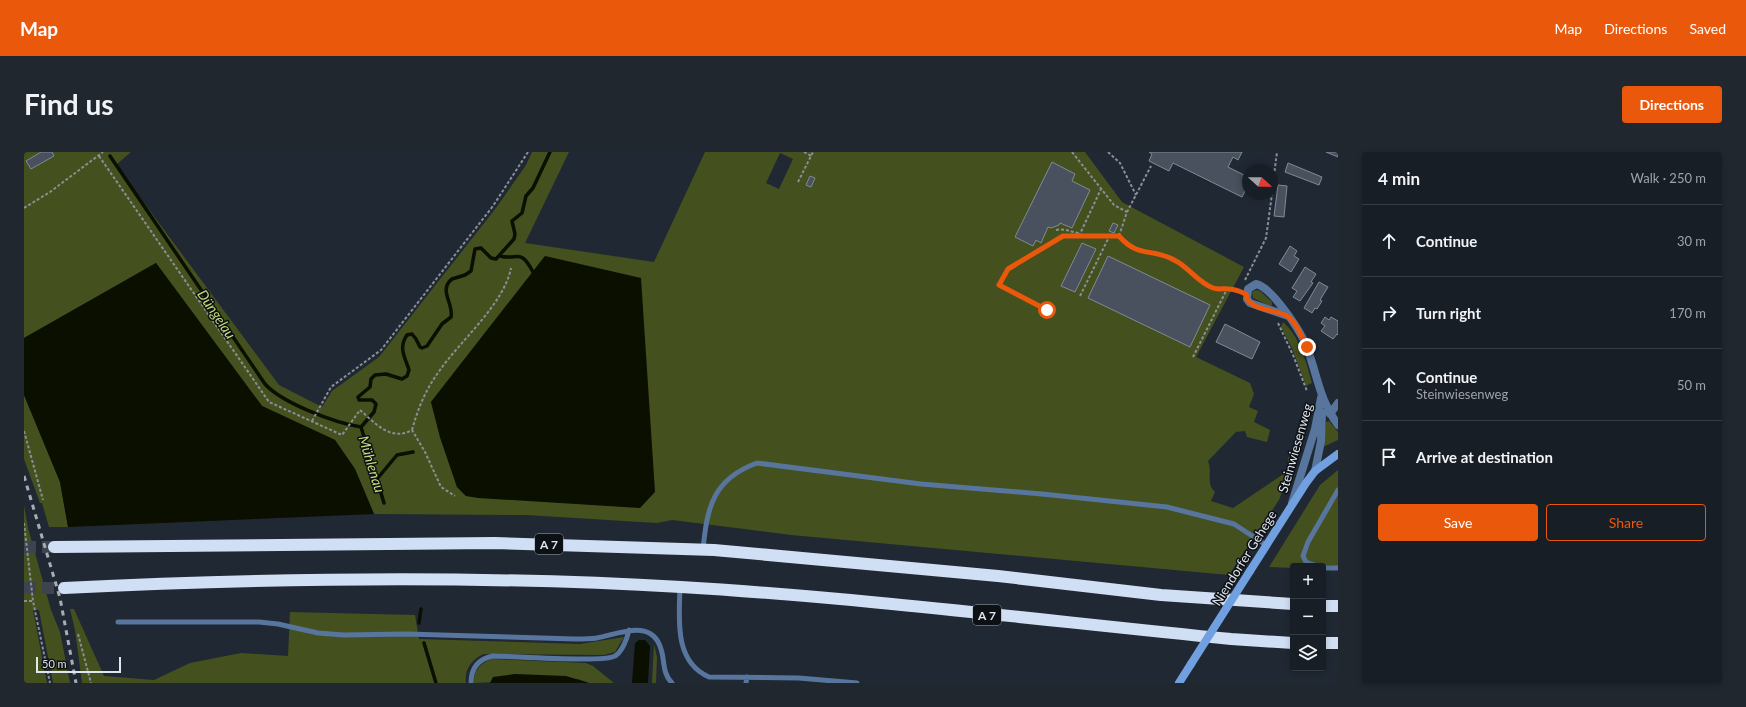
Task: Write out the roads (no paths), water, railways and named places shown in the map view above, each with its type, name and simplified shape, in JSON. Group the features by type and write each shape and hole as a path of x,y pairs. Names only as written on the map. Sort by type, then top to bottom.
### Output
{"highway":[{"name":"A 7","path":"54,546 495,543 703,550 998,576 1161,594 1290,604"},
{"name":"A 7","path":"64,588 180,582 308,579 579,582 777,593 1223,638 1290,643"},
{"path":"1326,606 1338,606"},
{"path":"1326,643 1338,643"}],"street":[{"name":"Steinwiesenweg","path":"1284,315 1250,303 1243,292 1252,285 1260,285 1278,303 1284,315 1297,329 1307,347 1321,398 1322,428 1315,471"},
{"name":"Steinwiesenweg","path":"1321,398 1338,425"},
{"name":"Steinwiesenweg","path":"1291,505 1315,429 1321,398"},
{"path":"1330,414 1338,403"},
{"name":"Niendorfer Gehege","path":"1179,683 1291,505 1315,471 1338,454"}],"lane":[{"path":"703,550 706,516 717,492 728,478 742,469 757,463 921,484 1042,494 1167,507 1234,524 1266,545"},
{"path":"1309,563 1306,562 1303,556 1308,542 1338,490"},
{"path":"1326,568 1338,568"},
{"path":"680,587 679,628 685,655 702,673 709,676 799,678 857,683"},
{"path":"118,622 260,622 278,624 318,633 344,635 407,634 576,639 596,638 629,630 640,630 651,634 659,641 665,673 672,683"},
{"path":"471,683 471,674 478,662 493,656 595,660 613,657 621,649 629,630"},
{"path":"746,683 747,677"}],"waterway":[{"name":"Mühlenau","path":"384,503 361,427 374,412 376,404 372,400 359,400 358,397 370,387 371,379 375,375 386,374 402,379 407,376 409,370 404,357 403,348 404,340 407,335 412,334 420,347 422,348 427,346 442,324 451,317 446,292 448,283 452,279 465,275 471,271 475,249 481,248 491,258 496,259 514,239 515,234 512,221 522,213 526,196 533,188 550,152"},
{"name":"Düngelau","path":"110,156 265,384 273,391 296,405 324,417 361,427"},
{"name":"Mühlenau","path":"500,256 522,257 529,264 533,272"},
{"path":"377,479 397,455 413,452"},
{"name":"Mühlenau","path":"419,623 421,609"},
{"name":"Mühlenau","path":"424,643 436,683"}],"tunnel":[{"path":"24,547 54,547"},
{"path":"24,588 64,588"}],"railway":[{"path":"24,476 60,598 76,683"}]}
